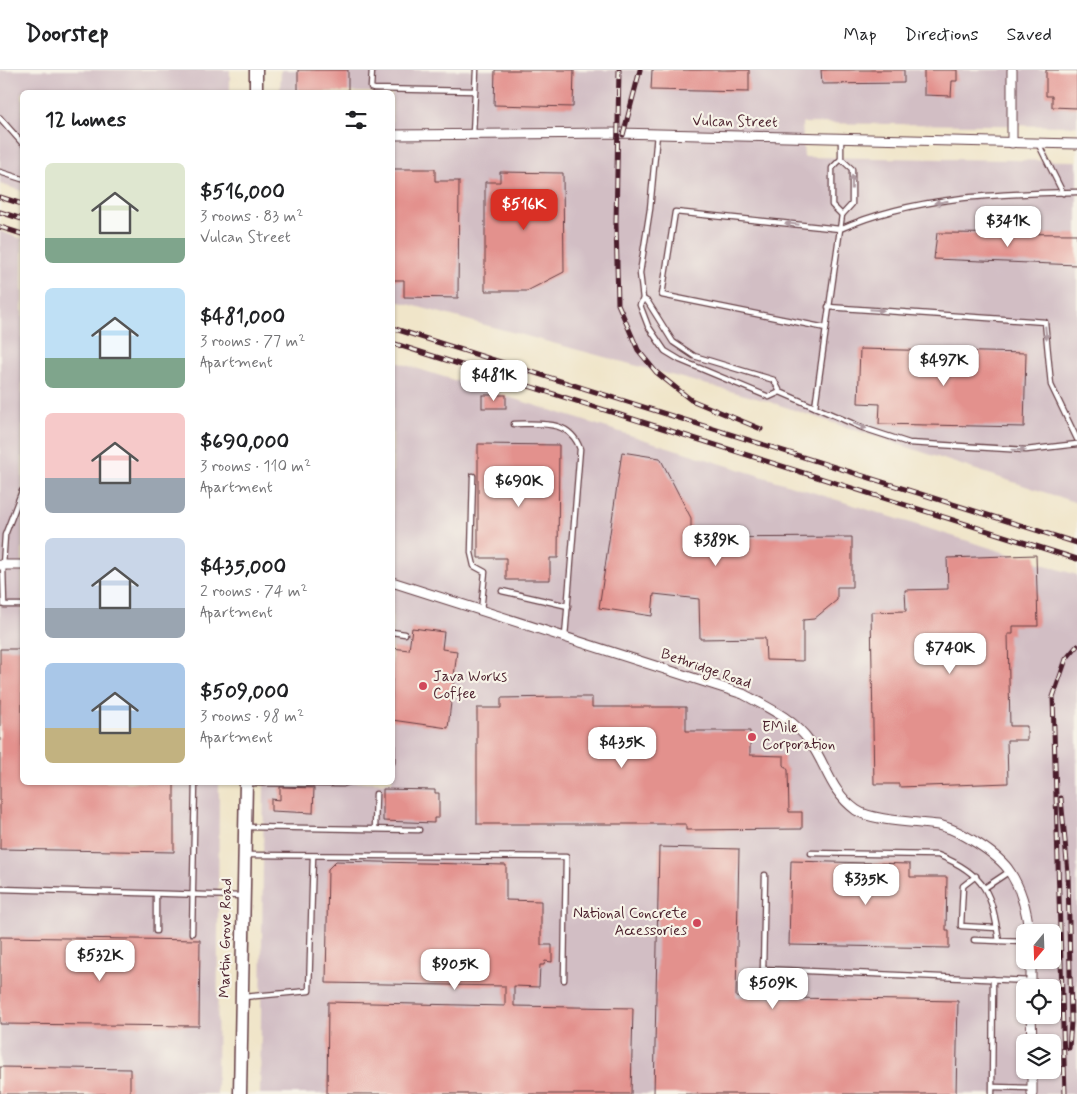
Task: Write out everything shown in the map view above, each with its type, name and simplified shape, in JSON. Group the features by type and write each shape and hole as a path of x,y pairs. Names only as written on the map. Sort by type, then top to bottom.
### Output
{"main road":[{"path":"256,70 256,90"},
{"name":"Martin Grove Road","path":"240,1094 246,785"}],"street":[{"path":"1012,70 1012,143"},
{"name":"Vulcan Street","path":"395,135 657,134 1077,144"},
{"path":"1,565 20,565"},
{"name":"Bethridge Road","path":"395,583 743,694 780,714 810,742 834,789 858,812 887,819 941,826 978,842 1010,871 1028,913 1029,924"}],"lane":[{"path":"371,90 372,70"},
{"path":"473,134 476,70"},
{"path":"395,90 475,91"},
{"path":"0,118 20,141"},
{"path":"657,134 650,209 640,273 643,299 640,305 648,326 665,351 680,360 769,397 780,392"},
{"path":"815,407 842,215 852,204 852,169 841,159 840,138"},
{"path":"1038,143 1062,193"},
{"path":"841,159 832,168 832,205 842,215"},
{"path":"0,172 20,178"},
{"path":"826,328 662,295 675,212 840,229 862,219 912,207 985,195 1077,192"},
{"path":"643,299 648,302 673,342 694,356 774,380 780,392 863,428 909,443 1026,450 1077,444"},
{"path":"828,307 1045,322 1051,386 1077,439"},
{"path":"514,424 553,424 560,426 567,429 577,439 580,449 565,637"},
{"path":"473,476 471,553 474,566 485,572 481,610"},
{"path":"20,496 5,535 1,565 4,605 20,605"},
{"path":"502,591 568,606"},
{"path":"395,632 405,634"},
{"path":"192,933 195,785"},
{"path":"375,830 376,794"},
{"path":"245,827 419,830"},
{"path":"811,853 938,855 958,863 986,886 993,904 999,941"},
{"path":"244,855 566,857 564,980"},
{"path":"242,997 309,991 313,856"},
{"path":"986,886 1010,871"},
{"path":"765,875 763,969 992,979 1016,982"},
{"path":"976,876 963,886 961,926 997,928"},
{"path":"0,889 244,896"},
{"path":"156,894 156,931"},
{"path":"974,940 1016,942"},
{"path":"992,979 992,1094"},
{"path":"993,1087 1032,1091"}],"shaded area":[{"path":"0,70 230,70 230,90 20,90 20,190 0,184"},
{"path":"281,70 1077,70 1077,126 802,123 804,157 1077,161 1077,503 767,401 395,301 395,90 280,90"},
{"path":"0,231 20,238 20,785 219,785 217,1094 0,1094"},
{"path":"395,362 1077,575 1077,1094 260,1094 264,785 395,785"}],"building":[{"path":"298,70 348,70 348,90 298,90"},
{"path":"495,70 574,70 573,107 494,105"},
{"path":"652,70 749,70 749,92 651,90"},
{"path":"821,70 904,70 904,83 822,84"},
{"path":"924,70 957,70 957,81 952,81 951,96 924,95"},
{"path":"1046,70 1077,70 1077,108 1052,107 1052,96 1046,96"},
{"path":"395,169 435,169 435,181 459,181 458,298 404,297 404,280 395,280"},
{"path":"500,172 563,173 564,272 527,291 485,291 485,182 500,182"},
{"path":"937,233 1077,234 1077,265 934,259"},
{"path":"860,349 1026,353 1024,427 879,424 880,404 858,403"},
{"path":"482,395 506,395 506,408 482,408"},
{"path":"478,444 559,445 558,558 550,558 550,580 506,580 506,558 478,558"},
{"path":"622,452 660,458 691,518 691,538 852,537 852,587 837,587 837,600 814,619 803,620 803,661 766,660 765,638 700,639 699,599 654,594 652,616 599,608"},
{"path":"1036,555 1038,626 1013,626 1013,634 1008,634 1010,726 1027,726 1027,740 1007,740 1008,783 899,787 899,784 874,784 871,612 906,611 905,590 948,589 947,558"},
{"name":"Java Works Coffee","path":"412,628 444,632 442,649 457,651 448,728 395,720 395,648 409,650"},
{"path":"0,649 20,649 20,785 174,785 174,852 0,849"},
{"path":"592,697 592,707 686,707 686,731 750,731 750,755 784,756 784,765 788,770 789,812 802,812 802,829 686,830 686,824 477,824 477,708 501,708 501,698"},
{"path":"280,787 314,788 313,813 271,811 271,799 280,800"},
{"path":"383,789 435,790 435,793 439,793 439,818 434,818 434,823 383,821"},
{"name":"National Concrete Accessories","path":"659,847 739,849 736,997 958,1001 956,1094 654,1094"},
{"path":"336,861 506,865 506,900 541,901 541,945 552,945 552,962 545,961 544,965 540,965 539,987 514,986 514,1006 633,1008 631,1094 327,1094 328,1002 505,1006 505,986 326,983 328,869"},
{"path":"791,861 910,864 910,877 947,877 946,930 949,930 949,948 789,945"},
{"path":"0,937 200,940 199,1026 0,1024"},
{"path":"0,1067 130,1069 130,1094 0,1094"}],"railway":[{"path":"619,70 616,223 618,304 638,350 656,372 691,400 761,429"},
{"path":"623,135 640,70"},
{"path":"0,197 20,203"},
{"path":"0,212 20,218"},
{"path":"0,227 20,233"},
{"path":"395,329 1077,543"},
{"path":"395,344 1077,559"},
{"path":"1065,1094 1053,697 1066,659 1077,646"},
{"path":"1061,798 1068,873 1071,1022 1069,1048"}],"place":[{"name":"Java Works Coffee","path":"423,686"},
{"name":"EMile Corporation","path":"752,737"},
{"name":"National Concrete Accessories","path":"697,923"}]}
